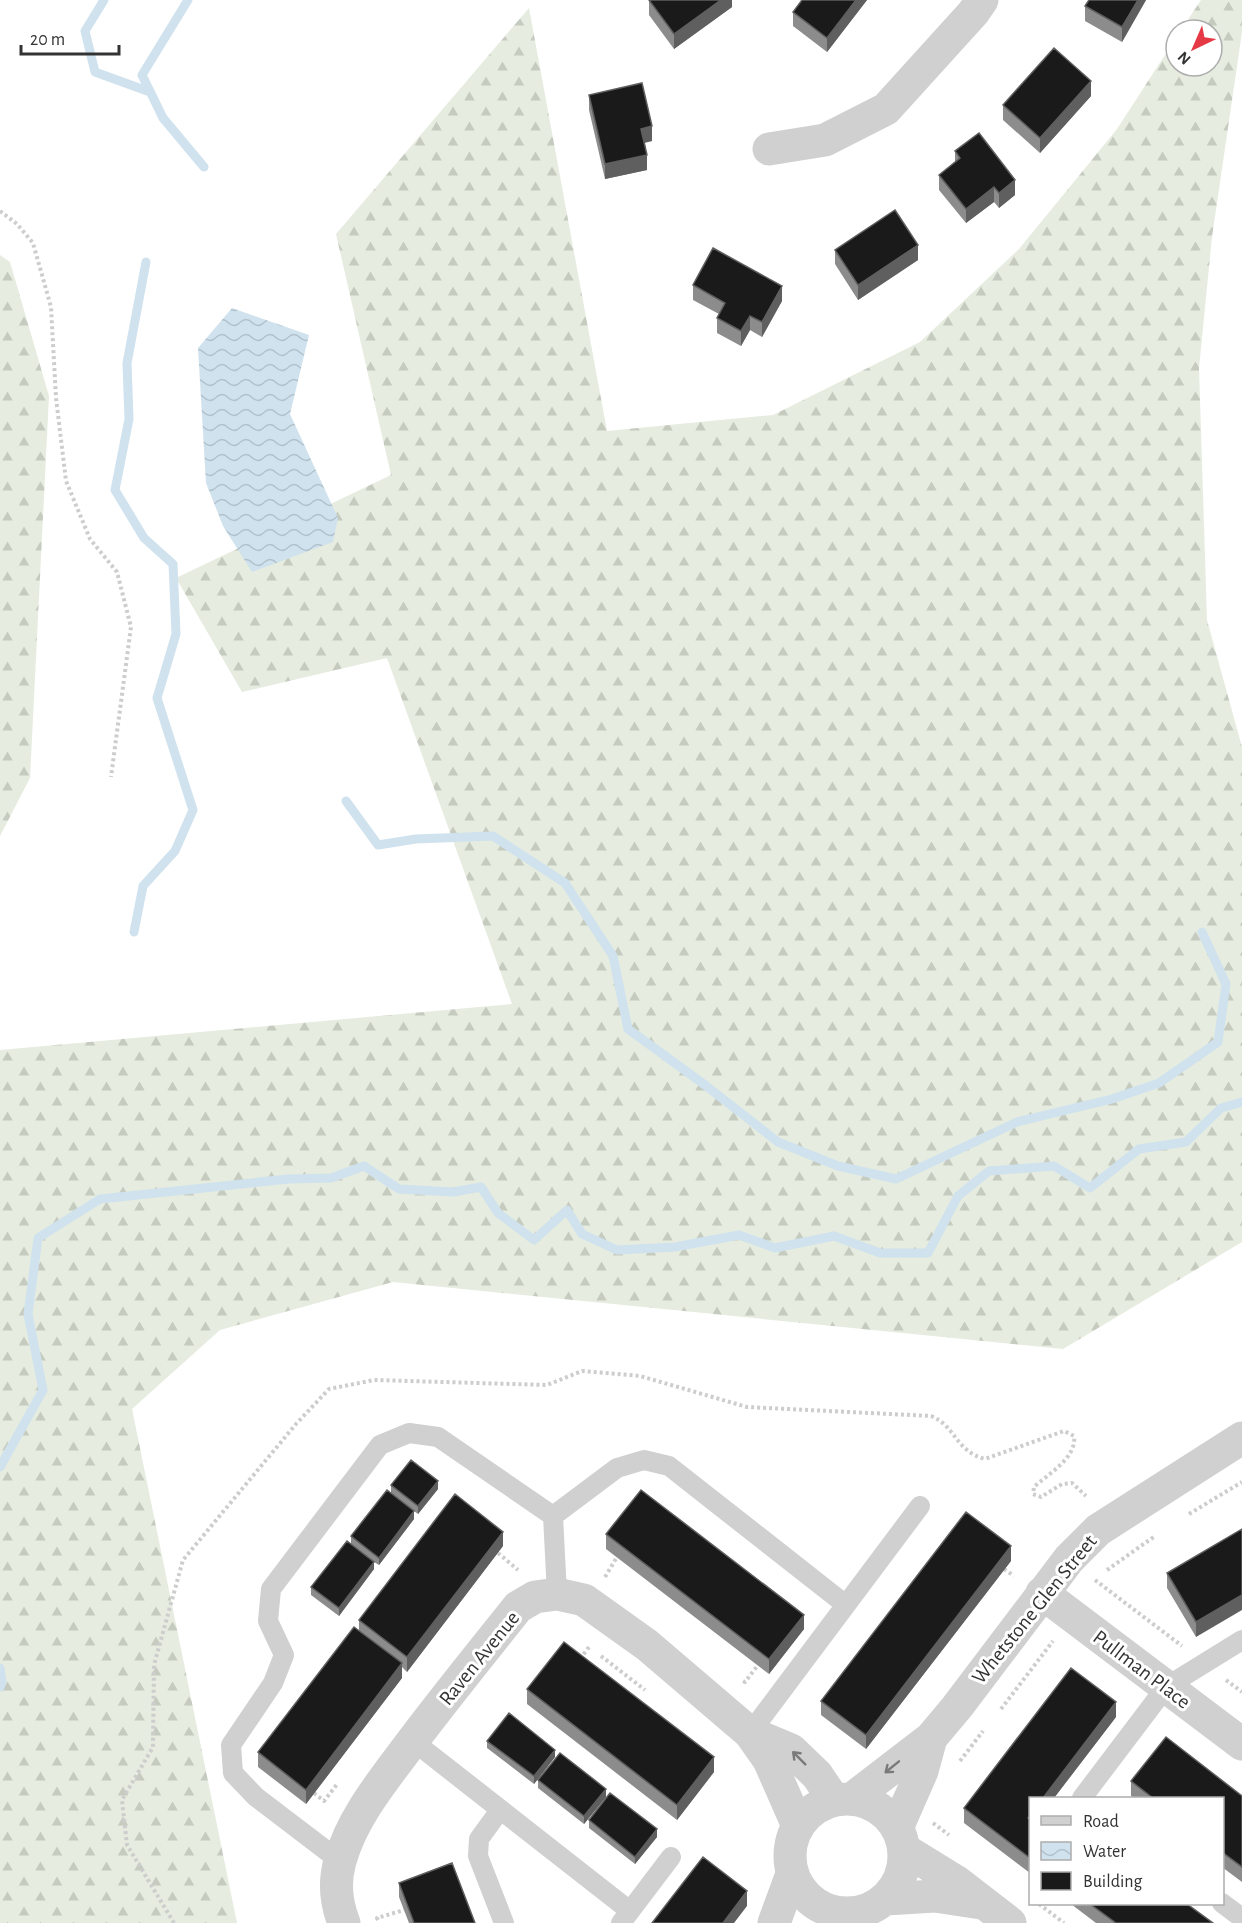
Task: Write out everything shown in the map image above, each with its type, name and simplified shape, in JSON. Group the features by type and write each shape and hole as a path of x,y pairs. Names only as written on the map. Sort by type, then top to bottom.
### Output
{"street":[{"path":"769,148 825,140 886,109 973,14 982,0"},
{"name":"Whetstone Glen Street","path":"843,1799 932,1738 1069,1559 1098,1530 1242,1438"},
{"name":"Pullman Place","path":"1042,1593 1242,1744"},
{"name":"Raven Avenue","path":"344,1923 339,1909 336,1886 340,1861 353,1828 378,1787 518,1607 535,1597 557,1594 584,1600 647,1645 750,1733 769,1760 798,1826"},
{"name":"Raven Avenue","path":"750,1733 791,1750 843,1799"},
{"name":"Whetstone Glen Street","path":"901,1839 932,1738"},
{"path":"901,1839 904,1868 901,1876 886,1899 870,1910 826,1918 801,1891 792,1874 789,1858 791,1841 807,1814 819,1806 843,1799 871,1804 886,1814 901,1839 998,1914"},
{"path":"774,1923 792,1874"},
{"path":"886,1899 935,1896 998,1914"}],"lane":[{"path":"340,1861 256,1797 233,1773 231,1745 273,1683 284,1655 268,1621 271,1589 380,1445 409,1433 438,1437 553,1515"},
{"path":"553,1515 617,1468 644,1461 669,1466 846,1605"},
{"path":"750,1733 920,1506"},
{"path":"553,1515 557,1594"},
{"path":"1085,1797 1166,1687 1242,1640"},
{"path":"413,1741 500,1810 626,1917 671,1857"},
{"path":"500,1810 479,1839 478,1856 504,1923"},
{"path":"1224,1904 1242,1918"}],"path":[{"path":"0,212 17,224 33,243 51,307 56,398 66,482 90,539 117,572 131,627 111,777"},
{"path":"1186,1516 1242,1482"},
{"path":"1160,1533 1095,1580 1242,1692"},
{"path":"998,1713 1055,1639"},
{"path":"575,1665 589,1647 652,1696"},
{"path":"955,1768 990,1722"},
{"path":"929,1820 957,1841"},
{"path":"1040,1905 1064,1923"},
{"path":"379,1923 377,1918 404,1910"}],"green space":[{"path":"1201,0 1242,0 1242,32 1212,237 1199,368 1207,620 1242,747 1242,1242 1063,1349 393,1282 220,1330 132,1409 237,1923 0,1923 0,1050 512,1004 387,658 242,692 176,578 391,475 336,234 529,8 607,431 773,415 920,342 1019,249 1117,129 1164,57 1164,78 1224,78 1224,18 1189,18"},
{"path":"0,255 10,262 49,396 30,778 0,836"}],"water":[{"path":"232,308 309,335 290,414 338,518 333,542 252,572 223,526 206,483 198,348"}],"building":[{"path":"649,0 721,0 674,34"},
{"path":"802,0 856,0 827,38 793,12"},
{"path":"1089,0 1138,0 1122,27 1085,6"},
{"path":"1054,48 1091,81 1040,138 1003,105"},
{"path":"642,83 652,126 641,129 647,155 605,164 589,95"},
{"path":"979,133 1015,180 999,193 994,187 966,209 939,175 960,158 955,151"},
{"path":"895,210 918,245 858,285 835,250"},
{"path":"713,248 782,286 762,322 750,316 741,331 717,318 725,303 693,285"},
{"path":"411,1460 438,1481 418,1506 391,1485"},
{"path":"387,1490 414,1511 379,1558 351,1536"},
{"path":"641,1490 804,1615 769,1659 606,1534"},
{"path":"455,1494 503,1532 407,1657 359,1620"},
{"path":"966,1512 1011,1546 866,1735 821,1701"},
{"path":"1242,1529 1242,1595 1196,1622 1167,1573"},
{"path":"347,1541 374,1562 339,1608 311,1587"},
{"path":"354,1627 402,1663 306,1790 258,1752"},
{"path":"564,1642 714,1757 677,1805 527,1689"},
{"path":"1071,1668 1116,1702 1044,1797 1029,1797 1029,1857 964,1808"},
{"path":"509,1713 555,1750 534,1776 487,1741"},
{"path":"1166,1737 1242,1796 1242,1867 1224,1854 1224,1797 1152,1797 1131,1781"},
{"path":"560,1753 606,1789 584,1816 538,1780"},
{"path":"610,1793 657,1829 635,1857 589,1820"},
{"path":"703,1857 747,1891 723,1923 652,1923"},
{"path":"452,1863 475,1923 414,1923 399,1883"},
{"path":"1091,1905 1188,1905 1213,1923 1116,1923"}],"waterway":[{"path":"104,0 85,31 95,72 150,92"},
{"path":"188,0 142,75 163,118 204,167"},
{"path":"134,932 143,886 175,851 193,810 157,698 176,634 173,564 144,538 115,490 129,419 127,363 146,262"},
{"path":"346,801 378,845 416,839 493,836 565,883 613,956 628,1029 778,1142 838,1166 896,1179 1017,1122 1112,1099 1159,1083 1218,1042 1226,984 1202,932"},
{"path":"0,1467 43,1390 28,1314 38,1238 100,1199 288,1179 331,1178 364,1166 399,1189 453,1192 481,1187 498,1213 534,1240 567,1210 582,1234 617,1250 675,1247 739,1235 775,1248 834,1236 880,1253 928,1253 958,1196 989,1171 1054,1166 1090,1188 1139,1149 1186,1142 1221,1108 1242,1102"},
{"path":"0,1668 2,1682 0,1687"}]}
